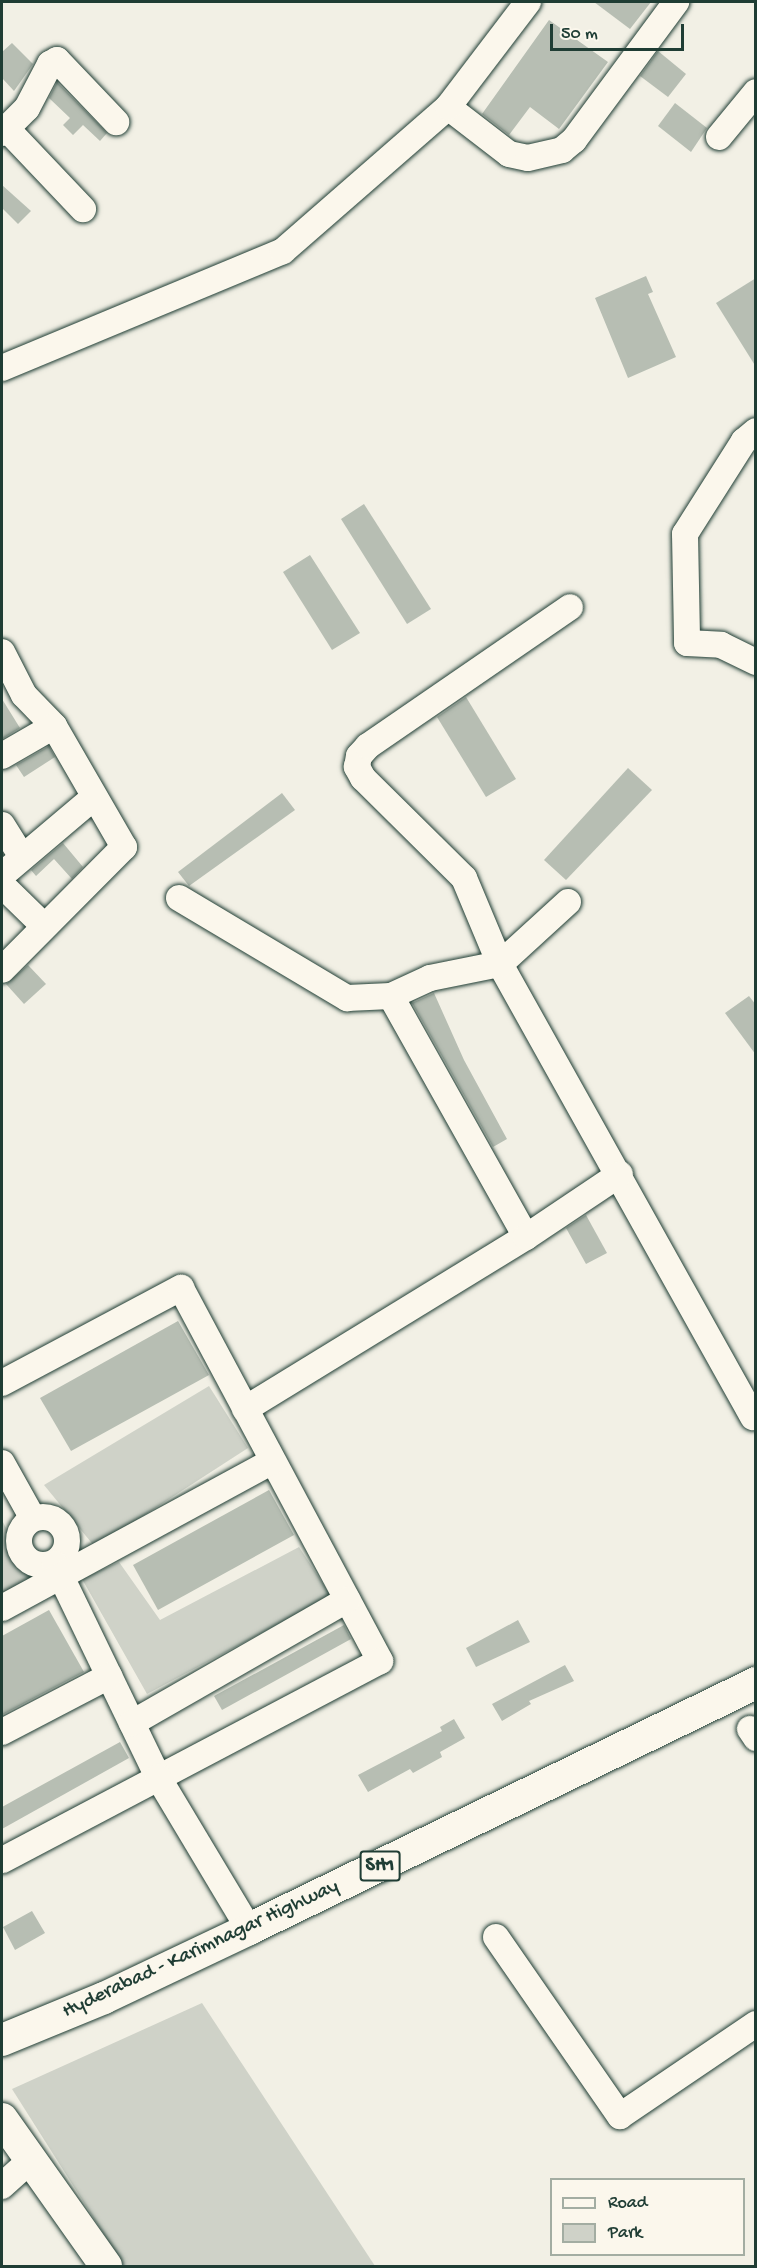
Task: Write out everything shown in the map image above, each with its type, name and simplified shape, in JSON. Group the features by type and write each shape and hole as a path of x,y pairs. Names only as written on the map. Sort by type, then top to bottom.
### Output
{"main road":[{"name":"Hyderabad - Karimnagar Highway","path":"2,2040 104,1998 756,1683"},
{"path":"2,2119 106,2266"}],"street":[{"path":"2,368 283,251 448,107 528,2"},
{"path":"448,107 509,154 528,158 562,150 574,140 676,2"},
{"path":"83,209 4,131 27,108 50,64 57,60 117,122"},
{"path":"719,137 756,92"},
{"path":"756,431 744,441 685,534 687,643 721,645 756,662"},
{"path":"570,607 359,756 357,767 363,778 464,878 500,964 755,1417"},
{"path":"2,652 24,695 54,726 93,798 124,847 2,970"},
{"path":"2,756 54,726"},
{"path":"2,875 93,798"},
{"path":"2,825 22,857"},
{"path":"2,885 44,926"},
{"path":"179,898 347,998 392,996 430,978 500,964 568,902"},
{"path":"392,996 526,1237"},
{"path":"245,1409 526,1237 620,1174"},
{"path":"2,1383 181,1288 380,1661 2,1860"},
{"path":"2,1608 58,1570 273,1461"},
{"path":"2,1463 32,1517"},
{"path":"58,1570 34,1566 19,1552 18,1532 32,1517 52,1517 66,1530 67,1549 58,1570 158,1778 249,1929"},
{"path":"132,1723 347,1600"},
{"path":"2,1732 109,1676"},
{"path":"496,1937 620,2116 756,2024"},
{"path":"2,2186 31,2160"}],"green space":[{"path":"209,1386 248,1448 95,1547 44,1485"},
{"path":"2,1520 32,1580 2,1597"},
{"path":"299,1547 331,1596 147,1694 82,1579 119,1562 160,1620"},
{"path":"202,2003 375,2266 124,2266 12,2089"}],"building":[{"path":"594,2 651,2 630,29"},
{"path":"549,20 608,62 559,129 530,107 509,135 482,114"},
{"path":"12,43 33,64 14,91 2,78 2,52"},
{"path":"658,51 686,74 668,97 640,76"},
{"path":"57,82 107,133 100,141 83,125 73,135 63,125 70,118 49,98"},
{"path":"675,103 707,128 691,152 658,126"},
{"path":"2,185 31,211 18,224 2,208"},
{"path":"646,276 653,292 648,294 676,357 628,378 595,298"},
{"path":"756,278 756,367 716,303"},
{"path":"364,504 431,609 407,624 341,519"},
{"path":"310,555 360,633 332,650 283,572"},
{"path":"466,697 516,779 486,797 437,717"},
{"path":"2,699 20,728 2,739"},
{"path":"49,746 55,757 24,777 16,765"},
{"path":"628,768 652,790 566,880 544,860"},
{"path":"282,793 295,810 189,886 178,872"},
{"path":"63,843 83,867 72,879 54,859 36,876 31,870"},
{"path":"28,965 46,984 24,1004 6,984"},
{"path":"434,993 464,1060 507,1139 493,1147 412,1003"},
{"path":"749,996 756,1005 756,1055 725,1013"},
{"path":"586,1215 607,1253 586,1264 566,1228"},
{"path":"178,1321 209,1375 71,1451 40,1398"},
{"path":"269,1490 294,1535 158,1610 133,1565"},
{"path":"49,1610 84,1672 2,1715 2,1636"},
{"path":"518,1620 530,1642 476,1667 466,1648"},
{"path":"344,1625 351,1639 222,1710 214,1696"},
{"path":"565,1665 574,1681 529,1701 531,1704 502,1721 492,1704"},
{"path":"454,1719 465,1738 440,1752 442,1757 413,1773 410,1769 368,1792 358,1775 442,1731 440,1727"},
{"path":"120,1742 129,1758 2,1829 2,1807"},
{"path":"32,1911 45,1933 15,1950 3,1927"}]}
